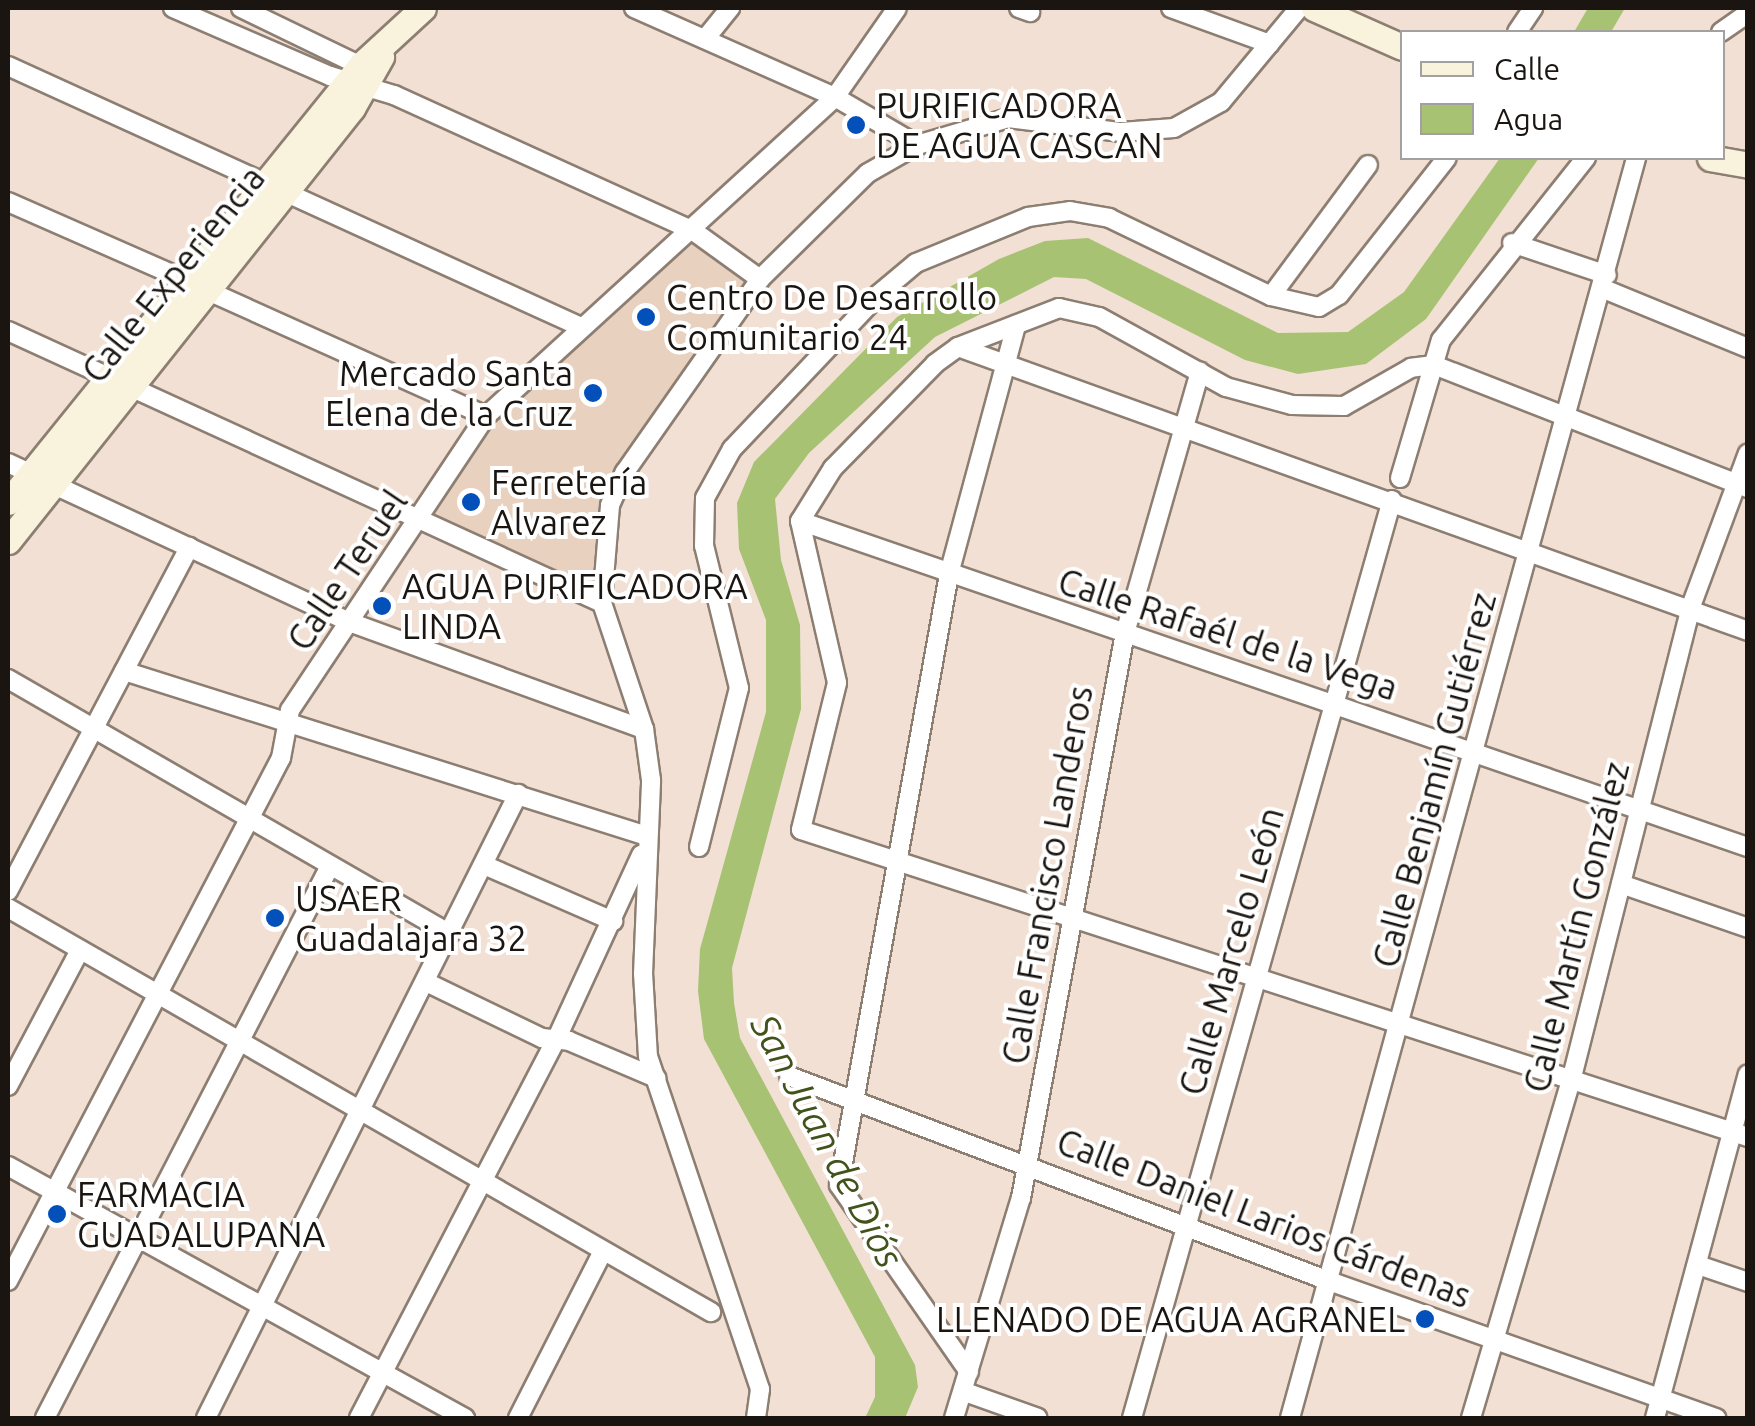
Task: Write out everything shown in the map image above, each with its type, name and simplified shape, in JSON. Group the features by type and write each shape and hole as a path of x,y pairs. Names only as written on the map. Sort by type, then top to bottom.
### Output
{"street":[{"path":"173,8 362,77"},
{"path":"241,8 394,95 692,230 760,279"},
{"name":"Calle Experiencia","path":"8,502 28,472 118,381 277,188 384,48 423,8"},
{"path":"634,8 835,97 917,146"},
{"path":"705,39 730,8"},
{"name":"Calle Teruel","path":"8,1281 286,747 288,722 486,416 835,97 897,8"},
{"path":"1171,8 1270,44"},
{"path":"756,1418 760,1389 656,1078 644,1017 651,780 644,729 602,603 610,505 625,472 760,279 868,173 917,146 1008,118 1121,132 1174,128 1221,102 1299,8"},
{"path":"1314,8 1400,46"},
{"path":"1518,30 1533,8"},
{"path":"1724,30 1748,13"},
{"path":"8,66 581,327"},
{"path":"700,847 738,688 704,546 706,498 732,449 878,294 916,263 1028,217 1070,211 1110,218 1271,296 1305,307 1330,303 1444,160"},
{"path":"1400,478 1441,340 1512,243 1584,160"},
{"name":"Calle Benjamín Gutiérrez","path":"1290,1418 1570,414 1636,160"},
{"path":"1720,160 1748,166"},
{"path":"1271,296 1368,165"},
{"path":"8,202 486,416"},
{"path":"1512,243 1748,348"},
{"path":"1740,1135 1572,1077 896,864 801,830 837,683 800,521 833,468 958,348 1058,308 1085,311 1200,372 1292,405 1330,408 1411,368 1434,364 1570,414 1742,486"},
{"path":"970,1372 839,1185 949,574 1016,325"},
{"path":"8,331 602,603"},
{"path":"958,348 1392,500 1748,631"},
{"name":"Calle Francisco Landeros","path":"965,1392 1029,1163 1069,917 1125,633 1200,372"},
{"name":"Calle Martín González","path":"1471,1418 1498,1340 1572,1077 1690,609 1742,486 1748,454"},
{"path":"28,472 352,622 644,729"},
{"name":"Calle Experiencia","path":"8,541 28,472"},
{"name":"Calle Marcelo León","path":"1132,1418 1392,500"},
{"name":"Calle Rafaél de la Vega","path":"800,521 1748,847"},
{"path":"8,891 190,547"},
{"path":"124,670 647,836"},
{"path":"8,679 450,934"},
{"path":"206,1418 518,794"},
{"path":"360,1418 556,1040 613,921 647,836"},
{"path":"484,865 613,921"},
{"path":"44,1418 330,866"},
{"path":"1620,884 1748,928"},
{"path":"8,908 710,1312"},
{"path":"8,1086 80,950"},
{"path":"426,982 556,1040 656,1078"},
{"path":"1654,1418 1663,1400 1698,1265 1740,1135 1748,1074"},
{"name":"Calle Daniel Larios Cárdenas","path":"789,1076 1029,1163 1329,1281 1716,1418"},
{"path":"8,1166 465,1418"},
{"path":"518,1418 604,1251"},
{"path":"1698,1265 1748,1282"},
{"path":"954,1418 965,1392 1038,1418"}],"shaded area":[{"name":"Mercado Santa Elena de la Cruz","path":"693,231 757,279 602,484 593,594 423,518 491,416"}],"water":[{"path":"1588,8 1625,8 1612,30 1575,30"},
{"path":"1499,160 1538,160 1426,319 1366,364 1298,374 1245,360 1086,279 1054,277 935,337 809,453 775,499 781,560 800,625 801,709 732,968 734,1003 740,1038 915,1365 918,1387 905,1418 865,1418 875,1397 875,1357 704,1039 698,991 700,949 766,712 766,620 739,549 737,503 754,462 897,317 999,259 1045,241 1088,238 1278,333 1348,332 1404,292"}],"place":[{"name":"PURIFICADORA DE AGUA CASCAN","path":"856,125"},
{"name":"Centro De Desarrollo Comunitario 24","path":"646,317"},
{"name":"Mercado Santa Elena de la Cruz","path":"593,393"},
{"name":"Ferretería Alvarez","path":"471,502"},
{"name":"AGUA PURIFICADORA LINDA","path":"382,606"},
{"name":"USAER Guadalajara 32","path":"275,918"},
{"name":"FARMACIA GUADALUPANA","path":"57,1214"},
{"name":"LLENADO DE AGUA AGRANEL","path":"1425,1319"}],"water label":[{"name":"San Juan de Diós","path":"827,1141"}]}
